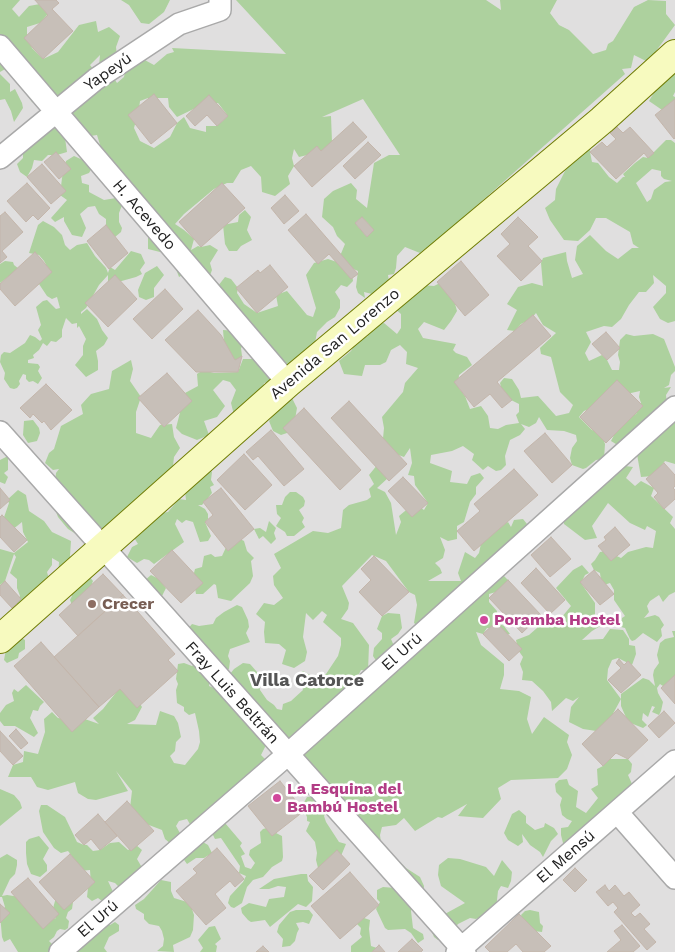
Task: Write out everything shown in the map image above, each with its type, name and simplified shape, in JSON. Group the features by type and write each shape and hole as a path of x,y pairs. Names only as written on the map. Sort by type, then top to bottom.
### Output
{"street":[{"name":"Yapeyú","path":"0,158 96,79 179,24 220,10 220,0"},
{"name":"H. Acevedo","path":"0,46 288,383"},
{"name":"Avenida San Lorenzo","path":"0,639 288,383 602,120 675,54"},
{"name":"El Urú","path":"60,952 287,755 675,407"},
{"name":"Fray Luis Beltrán","path":"0,432 461,951"},
{"name":"El Mensú","path":"461,951 675,761"},
{"path":"617,812 675,878"}],"shaded area":[{"path":"0,0 675,0 675,952 0,952"}],"green space":[{"path":"0,0 20,0 12,9 19,17 29,6 40,4 47,11 47,15 40,23 27,27 27,35 32,48 43,59 58,52 79,25 96,21 98,32 109,27 120,36 116,47 117,56 99,66 100,55 90,65 96,73 113,77 117,83 124,77 127,62 141,58 154,65 167,54 174,52 172,48 286,54 236,0 486,0 501,10 500,0 557,0 550,13 559,25 569,30 593,54 606,50 608,44 613,41 634,7 648,0 666,1 666,14 675,25 648,62 634,55 631,68 622,69 625,74 465,216 465,222 428,255 426,248 420,253 405,247 397,256 394,274 388,275 390,288 376,295 364,292 365,298 358,293 356,287 358,271 351,268 340,256 345,244 337,236 333,227 322,217 324,199 333,191 351,183 357,190 356,199 367,208 374,163 389,155 400,155 363,99 322,117 331,116 332,142 324,151 299,157 294,149 292,158 294,166 288,176 290,184 275,196 262,192 261,177 251,166 241,170 233,183 227,183 214,189 184,214 175,224 194,239 191,250 198,246 210,245 218,250 210,263 212,270 209,278 188,272 179,277 176,269 177,259 168,254 148,249 148,232 101,148 97,135 84,137 32,102 27,95 30,88 7,68 0,72","holes":["148,98 168,98 169,107 177,117 206,103 218,103 228,116 217,126 206,126 206,132 190,128 184,117 177,123 170,137 154,148 140,141 134,128 140,101","362,217 374,230 367,237 355,223"]},
{"path":"121,0 170,0 164,12 149,24 141,23 129,5"},
{"path":"675,63 675,92 673,96 675,97 675,111 665,112 649,101"},
{"path":"0,74 10,84 10,92 15,89 22,103 23,108 14,122 5,99 0,100"},
{"path":"53,128 59,130 65,138 67,152 48,155 42,161 34,160 27,177 20,172 17,164 23,158 23,149"},
{"path":"666,140 671,140 675,143 675,321 668,323 660,319 653,307 666,293 666,286 653,275 654,283 646,292 639,292 621,319 612,327 604,326 586,332 591,342 585,353 589,361 602,355 612,370 619,370 620,340 626,334 634,336 653,334 664,339 675,367 669,385 664,388 671,387 666,395 667,405 675,412 675,464 665,461 653,476 641,477 635,443 624,449 611,441 614,431 625,418 636,414 641,403 640,391 584,411 579,417 592,430 601,433 605,444 604,459 596,460 583,469 572,465 570,458 572,448 577,441 576,435 564,431 547,430 539,417 536,423 529,427 521,424 525,429 520,435 510,440 505,456 506,465 501,470 496,471 488,466 483,470 472,460 474,454 463,446 452,451 431,455 430,463 452,471 450,482 467,484 471,476 480,473 484,478 476,487 476,494 470,502 464,522 457,526 457,539 448,541 440,537 445,550 443,558 435,563 442,573 428,581 461,581 458,573 465,552 475,558 479,553 482,539 508,522 511,527 514,520 523,519 527,524 499,571 508,580 496,592 489,594 489,602 497,611 496,622 504,626 510,634 501,635 495,629 487,628 483,634 476,632 481,645 504,664 504,675 500,689 519,691 531,697 527,719 532,734 544,717 569,735 567,742 572,755 567,769 558,778 511,780 498,788 501,799 483,818 458,816 467,804 442,818 438,817 415,831 404,818 396,825 382,827 380,835 382,850 373,860 364,856 353,828 296,776 302,749 422,629 414,623 417,605 415,595 409,592 386,561 372,555 342,586 349,603 348,609 341,619 353,623 369,645 368,671 361,670 357,678 302,738 267,743 261,755 267,761 191,826 187,819 179,821 176,826 181,835 171,844 165,839 162,830 141,822 130,808 132,791 116,771 128,791 96,800 88,799 78,793 75,782 48,790 37,787 31,777 8,777 13,765 23,762 24,751 38,754 45,732 44,719 52,712 58,718 72,720 82,718 99,724 93,718 103,709 125,681 142,707 135,720 127,724 156,725 160,711 174,716 178,723 181,737 176,742 175,751 170,756 174,763 185,765 198,749 200,742 195,713 189,715 184,711 184,707 177,703 176,690 178,684 176,679 178,664 184,663 192,666 203,657 187,630 192,624 199,626 213,624 216,618 237,605 242,607 248,620 249,627 246,633 250,642 230,649 228,656 230,661 229,669 220,675 210,678 209,686 223,692 234,669 243,663 250,664 257,672 260,690 267,700 277,709 282,710 283,704 291,701 303,690 299,673 303,671 310,675 326,674 338,656 341,638 323,622 327,615 322,611 313,620 306,613 303,637 307,652 305,661 294,668 282,664 286,650 279,644 265,643 265,622 256,614 264,603 274,605 283,598 274,585 273,576 281,568 274,554 313,531 328,533 341,528 343,510 349,505 371,497 369,489 374,484 369,475 378,464 388,478 377,488 385,492 391,503 396,535 401,522 399,516 411,506 417,505 424,510 428,503 415,485 414,476 408,475 412,463 410,448 404,457 382,449 384,428 382,417 403,392 405,383 418,368 406,364 407,352 400,345 391,350 386,362 380,365 365,365 362,376 344,374 339,361 351,351 357,341 368,336 368,325 384,323 397,334 401,328 401,314 393,307 421,285 434,286 450,278 457,311 451,321 444,330 424,322 418,329 423,338 456,344 453,350 467,357 472,365 459,375 458,387 465,396 470,409 481,406 488,416 490,428 498,429 506,425 519,423 516,415 519,412 519,404 507,398 502,391 500,383 504,378 512,379 519,390 521,398 538,396 556,416 569,413 573,405 560,392 551,357 541,354 540,348 556,333 543,325 536,313 515,331 507,330 517,310 507,304 518,287 532,283 543,286 541,263 543,258 566,252 572,278 583,274 575,260 577,246 590,235 606,251 618,259 632,248 639,248 633,244 630,232 606,218 596,218 590,230 578,241 564,240 550,220 545,208 555,200 556,189 571,159 591,146 592,162 598,163 609,177 617,183 625,177 623,174 635,163 643,157 648,158","holes":["652,169 661,171 661,176 664,179 672,181 665,182 654,190 651,199 647,202 636,183"]},
{"path":"74,156 93,166 89,173 81,176 82,183 89,185 89,192 104,200 122,197 124,200 119,213 119,222 122,228 121,232 115,237 109,233 106,219 99,214 95,206 88,207 80,214 86,228 82,237 72,235 64,221 64,217 55,222 51,218 67,200 60,195 62,178 66,161"},
{"path":"245,210 251,217 247,230 252,240 241,246 237,251 229,251 225,244 223,225 238,222 239,215"},
{"path":"43,221 54,227 62,235 65,245 70,250 77,245 87,243 108,273 110,267 115,270 131,251 141,254 145,263 140,270 142,274 136,277 118,282 108,282 108,275 99,285 86,308 81,312 81,314 87,309 97,319 108,338 104,345 96,351 98,370 86,377 75,365 83,355 83,346 86,339 79,326 77,328 77,323 72,324 66,318 62,337 56,342 51,341 47,346 43,343 33,355 34,358 28,360 28,363 38,364 40,367 38,371 42,378 38,384 33,381 29,382 26,379 26,375 23,374 19,381 20,384 14,389 10,388 4,379 5,373 0,362 1,355 4,352 10,353 25,343 30,335 40,341 42,339 38,330 41,325 36,307 43,301 47,300 56,309 60,308 57,297 52,299 47,296 39,284 48,268 39,255 29,253 38,225"},
{"path":"328,259 343,264 352,274 353,281 347,287 341,285 335,292 340,300 340,308 335,317 317,332 315,343 269,382 264,383 262,393 234,415 231,403 236,390 230,382 223,380 213,390 225,406 217,417 204,421 209,435 197,440 182,434 176,428 185,393 198,386 197,374 203,370 214,373 238,372 243,359 259,359 246,342 241,348 242,356 236,361 230,355 224,342 223,330 236,331 218,286 225,277 231,279 238,288 237,293 244,304 257,313 278,306 276,295 287,291 307,315 313,317 316,308 306,275 314,263"},
{"path":"5,261 13,262 19,269 0,283 0,264"},
{"path":"157,266 164,275 154,288 154,297 146,300 139,297 138,290 145,273"},
{"path":"131,360 133,369 130,381 141,397 136,412 136,433 151,438 160,425 172,424 174,437 180,448 174,457 168,479 167,499 87,541 68,529 58,517 53,504 56,473 59,469 53,470 45,463 49,453 54,449 61,426 83,414 81,405 91,394 109,389 112,371"},
{"path":"291,396 297,408 293,431 281,435 273,431 269,421 273,416 269,413"},
{"path":"33,420 40,433 37,441 28,443 23,435 24,421"},
{"path":"8,456 8,470 4,473 8,477 5,484 0,482 0,460"},
{"path":"617,465 633,467 626,478 635,486 641,481 654,488 651,496 673,517 670,523 675,529 675,592 669,595 663,602 659,595 650,601 647,606 649,612 644,618 655,615 659,617 664,625 661,629 662,636 657,642 643,633 635,640 632,641 630,639 625,628 621,627 622,618 625,616 614,600 614,590 610,583 604,585 600,573 594,570 591,564 600,552 606,551 621,558 628,552 646,547 653,548 656,531 647,526 645,530 630,523 608,503 592,526 597,538 585,540 564,524 563,516"},
{"path":"207,468 212,472 211,480 214,485 210,487 212,493 202,505 198,505 205,509 208,514 208,519 205,522 211,536 208,541 200,542 193,522 186,520 182,523 177,519 175,524 184,542 154,564 144,559 137,563 127,557 132,547 138,544 133,536 162,513 168,512 179,499 186,500 185,491"},
{"path":"18,490 26,495 29,511 44,521 52,532 71,541 70,556 72,564 88,575 93,581 91,586 72,605 70,591 58,578 59,562 52,558 52,565 47,572 51,586 34,618 16,603 20,596 17,588 17,579 10,573 16,557 14,554 5,581 0,585 0,549 14,553 28,542 23,532 22,522 12,530 3,520 9,503 7,500"},
{"path":"290,492 296,492 305,501 304,506 299,510 304,518 302,522 305,527 294,536 287,536 285,532 276,526 281,518 277,514 276,505 282,505 285,497"},
{"path":"269,521 276,528 274,533 276,539 271,544 263,536 259,539 254,529 260,528 266,532"},
{"path":"240,539 244,541 247,551 254,558 251,561 253,576 250,583 231,601 218,598 216,585 214,584 203,594 196,594 193,577 195,569 202,567 204,556 211,554 215,557 222,556 228,543"},
{"path":"582,565 589,573 585,575 581,583 595,603 595,618 602,625 582,640 603,639 610,629 623,630 629,639 629,645 635,646 636,654 632,665 618,658 612,660 608,669 607,680 621,699 603,732 583,729 569,722 571,707 579,697 573,701 566,698 552,711 551,702 543,691 532,681 522,680 523,672 520,664 523,657 518,650 516,640 529,635 537,628 534,618 543,617 546,626 561,618 571,606 556,588 573,570"},
{"path":"151,575 159,579 166,588 161,598 144,581"},
{"path":"388,613 400,614 402,628 391,639 394,646 377,662 373,656 374,648 382,639 382,633 377,629 382,616"},
{"path":"672,631 675,631 675,677 670,683 663,686 660,684 657,688 663,702 659,715 652,712 655,707 652,706 648,717 643,713 642,720 647,725 643,728 628,722 621,706 621,694 643,678 649,680 655,686 653,675 659,663 657,655 660,643 665,639 674,637"},
{"path":"20,637 25,640 25,649 19,653 18,658 7,663 4,660 6,649"},
{"path":"26,685 44,702 38,711 33,710 30,718 38,733 34,737 15,726 4,726 0,721 0,713 6,705 14,701 12,693 14,689 18,692"},
{"path":"608,759 628,759 632,764 631,772 628,775 632,784 621,797 591,820 591,826 568,847 563,843 561,828 568,827 572,821 562,815 560,805 562,798 556,792 555,784 559,780 567,779 569,785 578,791 576,807 586,813 598,798 591,789 598,785 597,769 603,766"},
{"path":"0,789 14,795 22,808 0,826"},
{"path":"318,796 328,809 324,816 326,822 339,842 346,844 338,863 318,868 315,842 306,831 310,822 307,821 302,806 307,797"},
{"path":"41,805 47,805 65,817 77,842 87,845 93,851 100,850 110,843 119,842 128,850 136,845 142,850 137,859 144,871 125,889 108,881 115,896 109,900 102,901 98,898 92,901 87,897 88,888 91,885 90,870 79,871 71,862 72,856 68,851 61,853 54,848 43,832 39,811"},
{"path":"519,810 526,816 526,823 535,830 544,827 545,823 554,828 558,834 551,841 543,857 540,852 530,845 522,834 523,842 518,846 508,840 504,833 512,814"},
{"path":"228,816 225,823 242,843 240,846 245,854 241,856 245,867 251,869 255,863 249,855 250,850 261,843 260,832 263,829 271,827 282,836 282,861 272,867 263,877 253,880 247,887 242,903 234,908 228,903 230,896 246,876 239,873 240,866 221,838 215,839 212,833"},
{"path":"39,836 49,848 43,859 47,865 47,871 40,877 31,874 27,864 26,853 26,842"},
{"path":"201,841 208,845 212,853 204,858 196,858 187,864 182,857"},
{"path":"7,854 17,860 17,865 15,874 10,879 2,896 20,897 27,905 26,909 30,913 51,920 56,918 52,912 55,901 73,902 72,909 68,912 66,918 69,921 68,928 57,931 49,941 54,946 48,952 18,952 10,939 4,942 0,914 5,907 2,897 0,897 0,858"},
{"path":"392,854 406,868 420,877 424,886 423,896 443,915 465,903 441,886 438,875 439,865 448,858 460,859 486,867 494,876 502,860 512,872 511,881 508,888 501,886 498,891 496,909 476,919 470,918 458,924 445,940 438,940 434,937 431,930 423,922 424,913 413,904 411,911 413,928 423,934 424,939 418,943 411,933 405,929 388,930 385,928 376,909 380,902 377,899 377,890 383,887 395,888"},
{"path":"307,874 308,881 313,887 312,901 306,907 298,904 270,927 265,920 251,922 242,913 241,908 249,903 266,907 269,899 284,897 286,887 278,886 269,889 259,889 274,879"},
{"path":"161,880 171,882 171,891 174,898 187,902 191,906 194,915 193,930 190,937 173,945 174,952 157,951 163,946 162,931 159,926 149,924 144,919 144,914 136,909 135,905 144,899"},
{"path":"309,910 313,915 309,924 303,922 296,923 299,929 295,941 290,946 282,947 283,939 277,932 279,925 290,912"},
{"path":"525,911 539,912 540,923 543,926 542,932 533,931 525,925 521,915"},
{"path":"364,918 370,920 371,946 380,949 381,952 351,952 351,946 362,937 360,934 361,928 357,924"},
{"path":"101,919 110,925 115,922 119,925 119,931 109,937 104,948 107,952 70,952"},
{"path":"215,926 221,939 215,944 217,946 216,952 200,952 203,948 198,940 209,927"}],"building":[{"path":"35,0 56,0 59,3 52,9 73,31 43,59 24,38 48,15"},
{"path":"154,94 177,123 151,144 128,115"},
{"path":"209,95 228,116 217,126 207,115 195,126 186,116"},
{"path":"675,99 675,138 674,139 655,115"},
{"path":"353,122 367,137 312,187 294,166 317,146 321,151"},
{"path":"617,127 623,133 630,127 654,153 648,158 644,153 616,179 590,152 602,142 607,147 616,139 610,133"},
{"path":"368,142 381,155 355,179 343,166"},
{"path":"56,152 71,169 59,179 44,162"},
{"path":"42,164 66,191 51,204 27,177"},
{"path":"27,183 50,208 38,220 33,215 26,222 7,201"},
{"path":"222,183 245,208 201,247 179,222"},
{"path":"285,195 299,211 284,224 271,208"},
{"path":"5,212 23,232 2,251 7,257 0,263 0,216"},
{"path":"306,214 358,274 351,279 329,254 318,264 288,230"},
{"path":"362,217 374,230 367,237 355,223"},
{"path":"518,217 538,237 528,246 542,261 521,281 497,256 510,244 501,234"},
{"path":"106,225 128,253 109,269 87,241"},
{"path":"35,252 52,272 15,306 0,289 0,284"},
{"path":"461,261 489,295 465,316 437,282"},
{"path":"270,265 288,287 257,313 236,288 258,270 260,273"},
{"path":"115,275 137,299 108,327 85,303"},
{"path":"165,289 183,309 152,339 133,319"},
{"path":"198,310 221,335 235,360 242,356 238,372 196,372 165,340"},
{"path":"533,315 551,336 497,382 512,400 502,408 490,394 474,407 454,382"},
{"path":"606,332 620,348 607,360 592,344"},
{"path":"167,373 192,401 164,427 138,398"},
{"path":"617,380 643,406 606,443 580,417"},
{"path":"46,384 72,410 51,430 44,421 42,423 33,414 30,418 20,408"},
{"path":"349,401 407,464 389,481 331,418"},
{"path":"304,408 361,470 340,490 283,428"},
{"path":"271,430 304,469 284,486 258,456 253,460 246,452"},
{"path":"545,433 572,465 552,483 524,451"},
{"path":"244,454 272,485 245,510 217,480"},
{"path":"664,463 675,475 675,486 673,488 675,490 675,499 664,509 654,497 658,493 646,479"},
{"path":"514,469 538,495 474,551 457,531 480,511 474,504"},
{"path":"403,477 428,503 412,517 388,491"},
{"path":"0,488 10,500 0,509"},
{"path":"221,488 254,529 228,551 205,522 213,515 203,502"},
{"path":"2,515 27,540 14,552 0,537 0,517"},
{"path":"615,527 630,545 611,561 598,546 606,540 604,537"},
{"path":"551,537 571,559 550,577 531,555"},
{"path":"172,550 203,583 181,603 150,571"},
{"path":"374,556 409,592 382,616 359,592 371,580 361,569"},
{"path":"536,568 565,600 550,614 521,583"},
{"path":"594,570 614,594 600,605 580,582"},
{"path":"103,574 123,595 78,636 59,615"},
{"path":"508,580 541,615 522,633 489,598"},
{"path":"5,581 21,599 12,608 0,595 0,586"},
{"path":"123,595 175,654 168,660 178,671 137,708 120,689 99,707 54,657"},
{"path":"496,622 522,649 509,661 483,634"},
{"path":"41,642 99,707 72,732 14,666"},
{"path":"619,659 624,665 628,661 641,675 621,693 608,680 621,668 616,663"},
{"path":"675,675 675,704 661,688"},
{"path":"618,709 648,740 628,759 616,753 603,766 582,744"},
{"path":"664,711 675,723 659,738 648,726"},
{"path":"16,729 28,743 21,749 9,736"},
{"path":"0,731 23,756 13,765 0,751"},
{"path":"280,781 304,811 272,836 248,806"},
{"path":"127,801 154,831 131,851 105,822"},
{"path":"98,814 117,836 100,850 91,839 84,845 75,835"},
{"path":"217,848 244,879 235,887 230,881 215,894 226,908 206,925 176,891 197,873 193,869"},
{"path":"337,850 350,864 323,890 309,876"},
{"path":"70,854 95,882 64,910 39,882"},
{"path":"575,868 587,880 575,892 563,880"},
{"path":"350,872 379,905 340,939 311,906"},
{"path":"28,878 59,914 43,929 11,892"},
{"path":"605,885 609,891 615,885 624,896 629,892 640,905 631,913 635,917 640,913 650,924 644,929 656,942 647,950 614,912 618,908 613,902 608,906 596,892"},
{"path":"0,904 10,913 0,923"},
{"path":"519,914 551,946 544,952 523,952 516,944 507,952 490,952 485,947"},
{"path":"622,925 640,946 633,952 607,952 621,940 614,931"},
{"path":"412,939 423,950 421,952 398,952"},
{"path":"379,945 385,952 372,952"},
{"path":"263,946 269,952 256,952"}],"place":[{"name":"Crecer","path":"92,604"},
{"name":"Poramba Hostel","path":"484,620"},
{"name":"La Esquina del Bambú Hostel","path":"277,798"}],"district":[{"name":"Villa Catorce","path":"307,681"}]}
